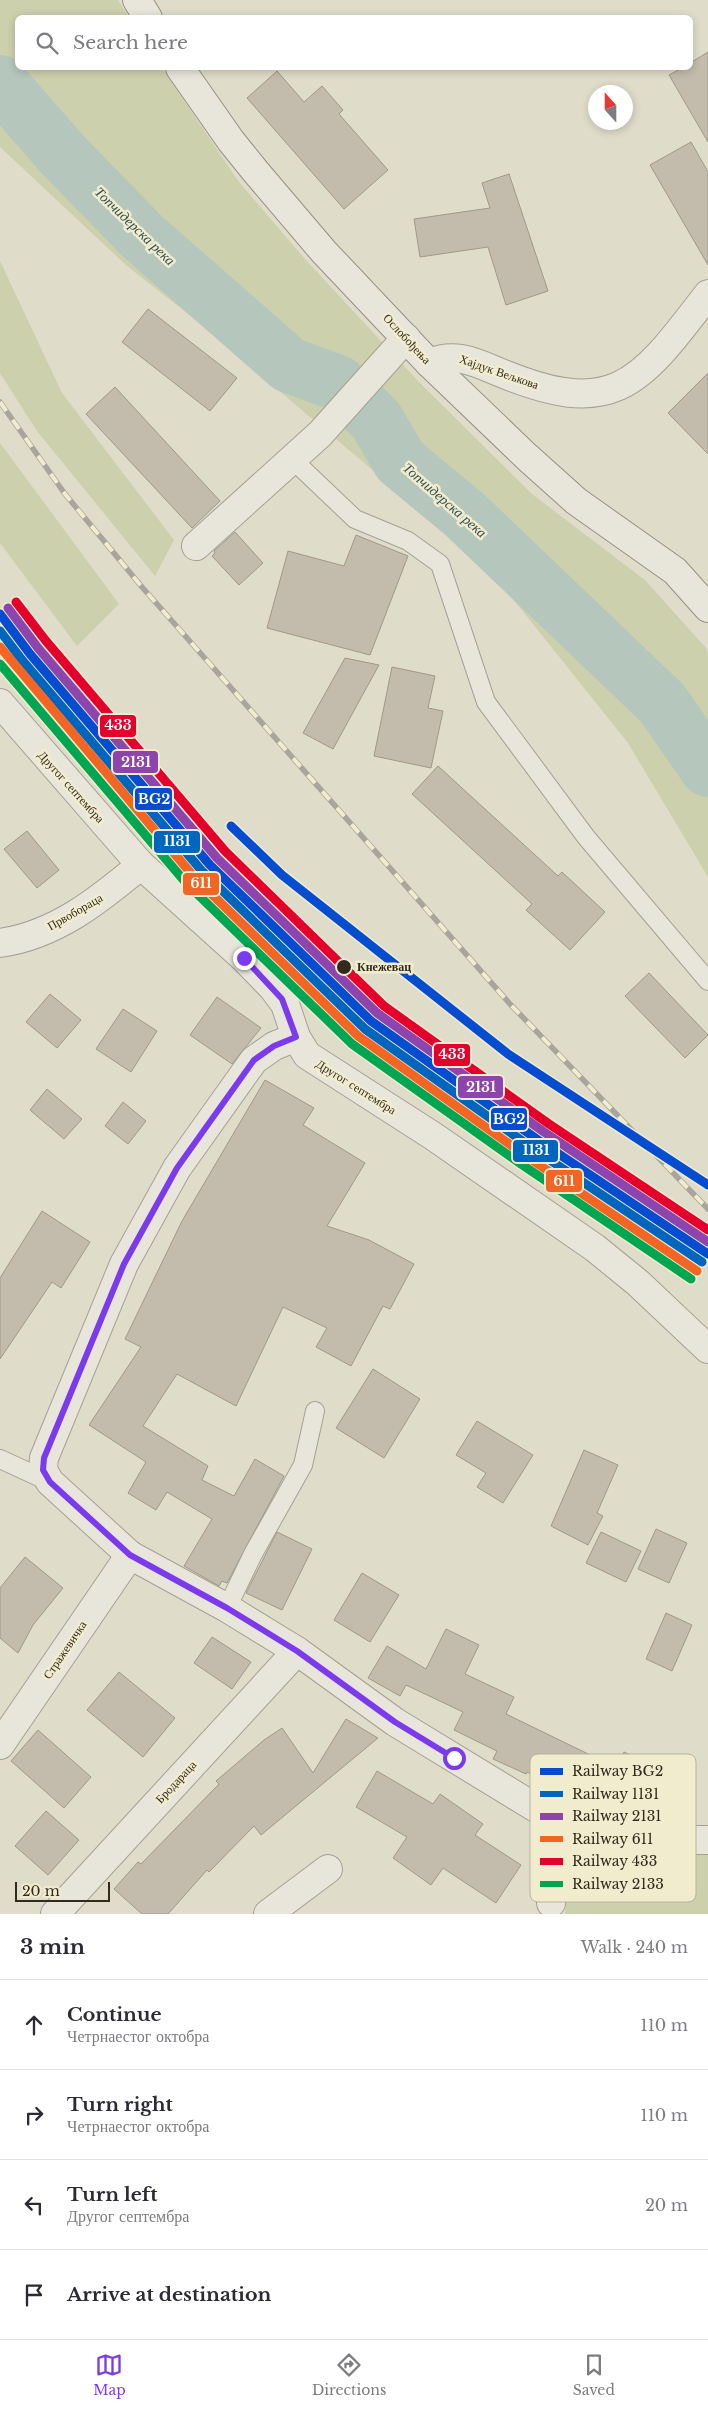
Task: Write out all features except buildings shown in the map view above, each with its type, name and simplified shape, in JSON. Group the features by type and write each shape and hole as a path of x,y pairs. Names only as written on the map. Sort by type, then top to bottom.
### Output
{"street":[{"path":"137,0 146,15"},
{"name":"Ослобођења","path":"181,70 231,141 256,172 324,252 429,363 576,501 675,571 708,608"},
{"name":"Хајдук Вељкова","path":"429,363 442,357 454,357 473,361 548,390 586,394 614,390 636,378 662,352 708,294"},
{"path":"196,546 320,434 406,338"},
{"name":"Ослобођења","path":"675,571 708,579"},
{"name":"Другог септембра","path":"0,703 141,865 244,958 273,988 286,1004 296,1037 304,1053 433,1136 595,1248 644,1288 708,1349"},
{"name":"Првобораца","path":"0,943 49,929 72,917 99,900 141,865"},
{"path":"296,1037 274,1046 254,1060 177,1168 124,1264 44,1458 43,1470 50,1482 130,1555 227,1608 297,1651 395,1722 530,1804"},
{"name":"Стражевичка","path":"0,1746 130,1555"},
{"name":"Бродараца","path":"55,1914 297,1651"},
{"path":"268,1914 328,1869"}],"lane":[{"path":"292,459 355,519 408,541 440,564 486,702 586,837 708,981"},
{"path":"227,1608 253,1554 303,1465 315,1411"},
{"path":"0,1459 50,1482"}],"green space":[{"path":"0,0 118,0 128,15 15,15 15,70 163,70 239,182 305,259 418,381 532,494 645,580 706,648 708,653 708,877 628,743 489,569 198,322 127,266 0,147 0,99 74,187 200,306 204,281 44,134 0,72"},
{"path":"0,261 62,393 174,540 155,576 37,431 0,373"},
{"path":"0,443 119,604 77,646 0,543"},
{"path":"696,1849 708,1849 708,1914 565,1914 566,1902 696,1902"}],"waterway":[{"name":"Топчидерска река","path":"0,83 63,155 143,237 289,365 338,383 376,420 400,461 464,514 662,703 708,769"}],"railway":[{"path":"0,402 65,494 142,587 510,1004 708,1209"},
{"path":"0,648 165,845 309,988 398,1068 507,1155 685,1268"}],"rail line":[{"name":"433","path":"16,602 46,641 225,851 384,1006 549,1124 708,1230"},
{"name":"2131","path":"8,608 38,648 217,858 377,1013 544,1132 708,1242"},
{"name":"BG2","path":"0,614 30,654 210,865 371,1021 538,1140 708,1254"},
{"name":"1131","path":"0,631 22,660 202,871 365,1029 532,1148 702,1262"},
{"name":"611","path":"0,647 195,878 358,1036 526,1156 697,1271"},
{"name":"2133","path":"0,664 187,884 352,1044 521,1164 691,1279"},
{"name":"BG2","path":"231,826 282,875 508,1054 708,1185"}],"place":[{"name":"Кнежевац","path":"344,967"}],"route":[{"path":"244,958 286,1004 296,1037 274,1046 254,1060 177,1168 124,1264 44,1458 43,1470 50,1482 130,1555 227,1608 297,1651 395,1722 454,1758"}]}
